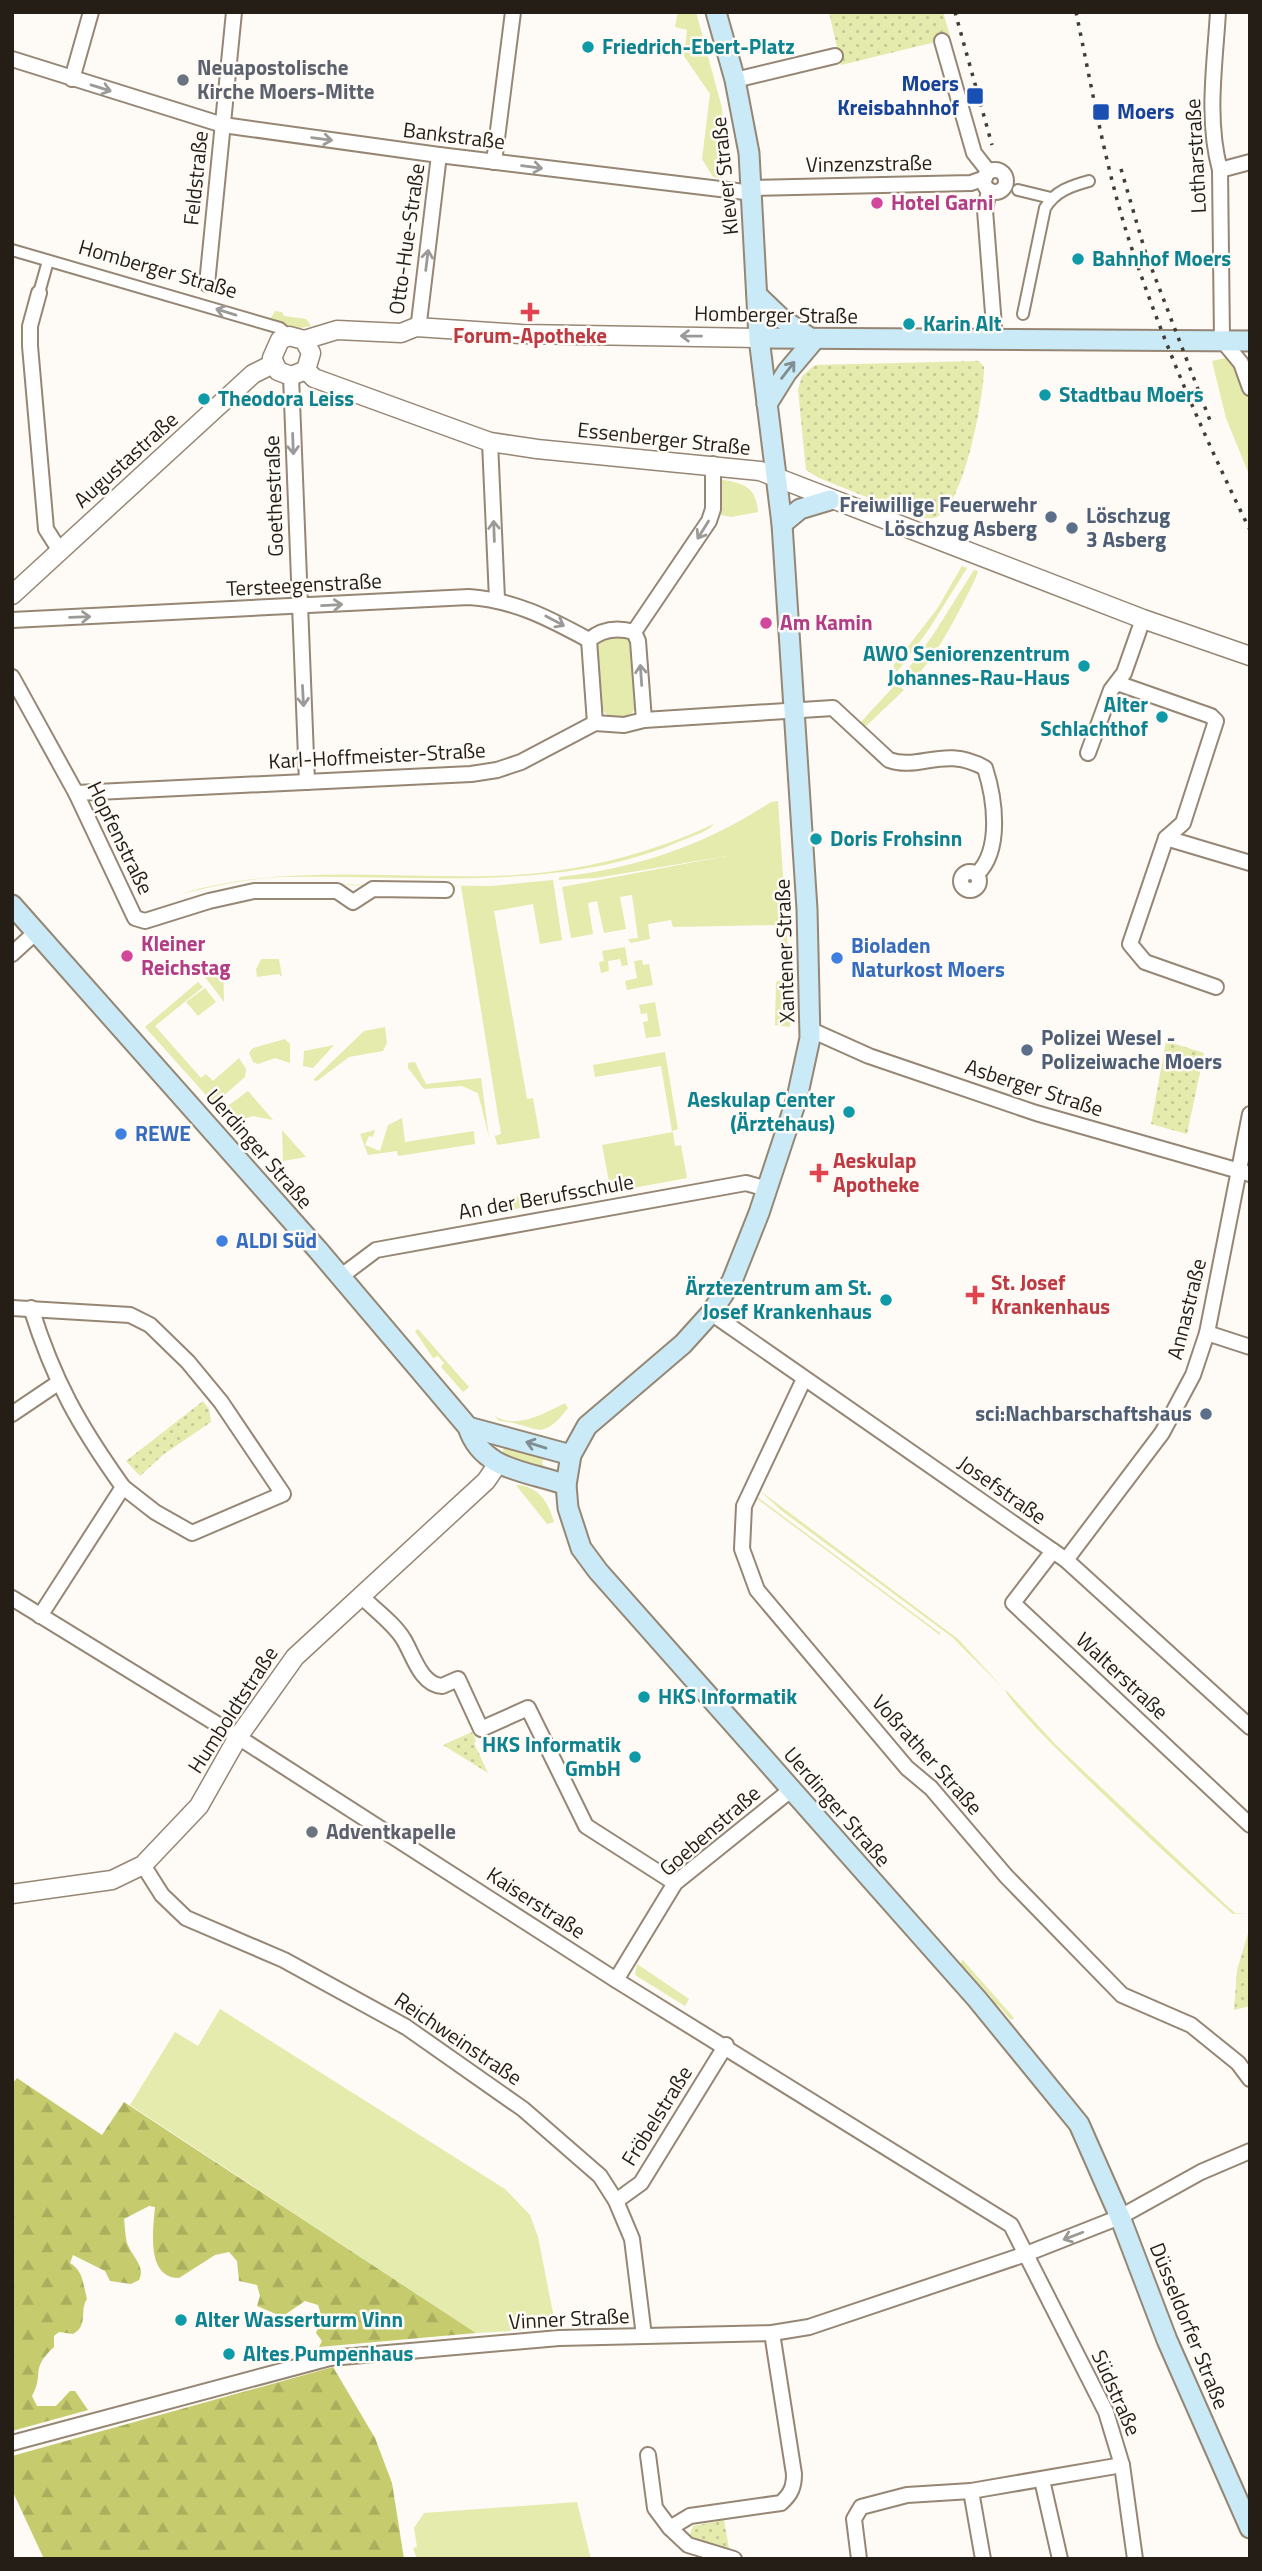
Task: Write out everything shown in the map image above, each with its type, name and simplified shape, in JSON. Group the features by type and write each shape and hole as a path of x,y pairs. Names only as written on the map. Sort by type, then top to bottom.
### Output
{"main road":[{"name":"Klever Straße","path":"716,12 746,130 753,190 759,338"},
{"path":"757,295 781,318 814,340 787,372 767,404"},
{"name":"Homberger Straße","path":"759,338 1250,341"},
{"name":"Xantener Straße","path":"566,1485 571,1455 587,1426 606,1406 651,1373 711,1313 743,1258 797,1098 811,1030 795,710 782,524 759,338"},
{"path":"782,524 800,509 830,500"},
{"name":"Uerdinger Straße","path":"12,905 340,1277 468,1427 476,1447 497,1465"},
{"path":"468,1427 500,1438 513,1438 571,1455"},
{"path":"500,1438 492,1449 497,1465 566,1485"},
{"name":"Uerdinger Straße","path":"566,1485 568,1508 581,1548 598,1572 977,1999 1062,2101 1079,2124 1120,2217"},
{"name":"Düsseldorfer Straße","path":"1120,2217 1167,2340 1250,2528"}],"street":[{"path":"72,79 91,12"},
{"name":"Feldstraße","path":"203,305 234,12"},
{"path":"494,162 513,12"},
{"name":"Lotharstraße","path":"1218,12 1212,111 1213,143 1220,170 1222,340"},
{"path":"942,41 974,153 988,180 985,210 995,339"},
{"path":"735,80 835,56"},
{"name":"Bankstraße","path":"12,59 151,110 223,125 494,162 753,190"},
{"name":"Otto-Hue-Straße","path":"416,327 419,322 439,155"},
{"path":"1220,170 1250,162"},
{"name":"Vinzenzstraße","path":"753,190 971,183 988,180"},
{"path":"1023,314 1045,208 1051,198 1068,187 1089,181"},
{"path":"1018,190 1051,198"},
{"name":"Homberger Straße","path":"12,250 280,328 296,338 337,330 401,333 416,327 521,334 759,338"},
{"path":"48,261 30,326 30,346 46,529 60,551"},
{"path":"296,338 311,353 299,373 278,371 273,364 272,351 275,344 296,338"},
{"path":"1222,340 1241,363 1250,388"},
{"name":"Augustastraße","path":"12,595 253,374 273,364"},
{"name":"Essenberger Straße","path":"299,373 491,442 754,470 1143,619 1250,656"},
{"name":"Goethestraße","path":"299,373 298,608 307,782"},
{"path":"491,442 497,599"},
{"path":"634,632 709,521 713,509 713,464"},
{"name":"Tersteegenstraße","path":"12,620 298,608 470,597 497,599 537,611 589,640"},
{"path":"1088,753 1111,690 1117,683 1143,619"},
{"path":"595,723 589,640 600,631 624,629 634,632 638,641 644,720"},
{"name":"Hopfenstraße","path":"12,677 76,793 135,918 145,921 209,901 254,891 337,891 353,902 373,889 446,890"},
{"path":"1117,683 1211,716 1216,721 1183,823 1166,838 1130,944 1145,962 1216,987"},
{"name":"Karl-Hoffmeister-Straße","path":"76,793 497,770 521,762 595,723 624,725 644,720 833,708 894,762 953,756 985,768 995,833 986,865 977,874"},
{"path":"1166,838 1250,863"},
{"path":"12,954 36,932"},
{"name":"Asberger Straße","path":"811,1030 869,1056 1036,1113 1244,1173"},
{"name":"Annastraße","path":"1066,1560 1162,1433 1193,1375 1207,1333 1244,1173 1250,1114"},
{"name":"An der Berufsschule","path":"340,1277 376,1250 746,1183 767,1189"},
{"path":"12,1308 31,1308 130,1315 150,1325 188,1362 221,1402 283,1494 192,1533 155,1512 123,1487 83,1431 58,1383 31,1308"},
{"name":"Josefstraße","path":"711,1313 1066,1560 1250,1727"},
{"path":"1207,1333 1250,1347"},
{"name":"Voßrather Straße","path":"804,1379 744,1506 742,1549 757,1590 907,1768 930,1788 1006,1876 1122,1994 1191,2025 1238,2063 1250,2079"},
{"path":"12,1414 58,1383"},
{"name":"Humboldtstraße","path":"12,1894 112,1880 143,1865 199,1806 238,1737 295,1657 486,1482 497,1465"},
{"path":"40,1616 123,1487"},
{"name":"Walterstraße","path":"1053,1551 1013,1603 1250,1825"},
{"path":"361,1596 404,1640 411,1659 431,1682 442,1686 457,1679 481,1729 528,1708 586,1826 675,1883"},
{"name":"Kaiserstraße","path":"12,1598 238,1737 616,1980 726,2045 1011,2225 1026,2254"},
{"name":"Goebenstraße","path":"616,1980 675,1883 792,1789"},
{"name":"Reichweinstraße","path":"143,1865 162,1895 186,1919 284,1960 345,1992 466,2066 523,2109 600,2176 616,2201 632,2239 644,2336"},
{"name":"Fröbelstraße","path":"616,2201 641,2183 726,2045"},
{"name":"Vinner Straße","path":"12,2443 330,2358 559,2338 772,2333 809,2327 1026,2254 1120,2217 1201,2172 1250,2151"},
{"name":"Südstraße","path":"1026,2254 1106,2412 1122,2465 1135,2559"},
{"path":"670,2528 690,2516 781,2503 789,2496 794,2486 794,2474 772,2333"},
{"path":"648,2455 655,2508 670,2528 688,2545 734,2559"},
{"path":"859,2559 853,2519 861,2507 907,2495 971,2491 1122,2465"},
{"path":"1042,2480 1060,2559"},
{"path":"971,2491 983,2559"}],"green space":[{"path":"678,12 696,12 722,108 727,174 722,178 713,177 702,159 710,94 684,56 687,30 675,27"},
{"path":"829,12 943,12 950,36 948,39 841,65"},
{"path":"275,311 282,312 284,316 306,319 311,326 295,329 269,321"},
{"path":"1234,356 1250,405 1250,477 1226,418 1212,361"},
{"path":"979,361 984,367 983,382 971,446 957,489 949,505 937,517 914,516 819,478 806,470 798,390 802,376 815,365"},
{"path":"720,479 751,491 758,512 731,517 721,515"},
{"path":"962,566 967,568 929,629 897,672 893,666 937,609"},
{"path":"974,570 978,571 964,603 935,653 905,685 899,681 933,635"},
{"path":"625,634 631,640 637,706 630,716 612,719 601,709 597,643 601,637"},
{"path":"896,684 904,690 864,728 859,724"},
{"path":"778,801 790,981 790,1027 775,1025 776,982 785,978 781,925 673,927 671,920 648,924 650,939 631,943 628,939 638,938 632,895 620,897 626,929 604,933 597,901 588,903 593,934 571,938 562,887 732,855 596,878 559,880 559,877 616,868 670,852 721,831 771,802"},
{"path":"714,824 700,833 636,857 588,868 538,875 487,878 272,878 180,894 218,885 256,879 294,876 488,876 547,872 632,855"},
{"path":"553,880 562,940 540,944 533,904 494,911 527,1099 533,1098 540,1138 497,1145 495,1136 501,1134 461,886 287,885 156,909 228,890 285,884 491,886"},
{"path":"625,947 628,965 622,966 620,959 608,961 609,971 601,973 599,962 604,961 602,951"},
{"path":"261,959 279,959 282,977 279,974 257,977 256,969"},
{"path":"642,960 643,965 649,964 653,985 627,990 625,981 637,978 634,961"},
{"path":"223,961 224,1002 205,977"},
{"path":"198,982 203,987 155,1026 201,1078 206,1074 213,1081 239,1058 246,1069 245,1077 214,1104 145,1027"},
{"path":"205,988 216,1002 198,1016 186,1002"},
{"path":"655,1002 661,1036 646,1038 643,1022 648,1021 647,1013 641,1014 639,1005"},
{"path":"385,1027 387,1043 383,1051 349,1057 317,1081 313,1080 364,1031"},
{"path":"285,1039 290,1044 290,1063 275,1058 258,1064 253,1062 249,1053 253,1048"},
{"path":"1166,1041 1204,1053 1187,1134 1151,1124"},
{"path":"334,1045 313,1068 303,1066 304,1051"},
{"path":"665,1052 678,1129 672,1131 661,1066 595,1077 593,1065"},
{"path":"415,1062 426,1084 481,1078 489,1137 478,1093 462,1086 424,1089 408,1068 408,1063"},
{"path":"248,1091 273,1120 253,1116 231,1123 221,1111"},
{"path":"402,1118 405,1142 474,1131 475,1144 398,1156 397,1151 368,1155 360,1134 375,1130 373,1137 369,1136 365,1145 380,1151 388,1125"},
{"path":"282,1130 306,1157 283,1161"},
{"path":"673,1132 675,1146 681,1145 687,1178 611,1192 602,1145"},
{"path":"585,1186 587,1196 504,1211 503,1199"},
{"path":"418,1329 469,1387 463,1392 441,1367 444,1363 438,1356 433,1358 415,1331"},
{"path":"203,1401 209,1409 211,1422 164,1454 140,1476 126,1461"},
{"path":"565,1403 568,1408 544,1429 499,1421 495,1416 503,1420 521,1421"},
{"path":"506,1443 546,1453 542,1463 546,1469 506,1460 502,1453"},
{"path":"516,1485 537,1492 549,1508 554,1522 547,1524"},
{"path":"759,1490 958,1639 1003,1688 952,1637 782,1511"},
{"path":"756,1498 940,1633 940,1635"},
{"path":"1005,1689 1055,1744 1226,1905 1235,1913 1246,1913 1233,1914 1148,1837 1038,1729 1014,1704"},
{"path":"472,1732 476,1741 474,1743 488,1773 443,1745"},
{"path":"1250,1927 1250,2006 1234,2010 1237,1970"},
{"path":"962,1959 1014,2018 1011,2020 998,2005 992,2004 992,1998 966,1969 960,1967"},
{"path":"637,1964 689,1999 685,2006 635,1975"},
{"path":"220,2009 505,2189 530,2215 538,2237 556,2328 476,2333 130,2105 175,2032 198,2046"},
{"path":"17,2078 102,2135 124,2102 476,2333 319,2347 322,2341 316,2333 322,2317 318,2305 305,2301 286,2314 276,2314 257,2306 260,2296 257,2285 239,2281 237,2261 229,2252 215,2255 179,2278 168,2276 156,2262 153,2240 155,2207 149,2206 124,2219 127,2243 141,2270 139,2280 131,2284 110,2281 105,2271 73,2255 70,2263 80,2274 87,2299 81,2326 73,2334 59,2332 54,2336 54,2347 39,2367 32,2396 37,2406 56,2406 70,2391 75,2391 88,2410 12,2431 12,2084"},
{"path":"333,2367 375,2438 392,2483 404,2559 44,2559 12,2490 12,2456"},
{"path":"577,2502 591,2559 417,2559 413,2548 417,2547 414,2528 424,2513"},
{"path":"724,2520 730,2554 688,2539 693,2526"}],"railway":[{"path":"955,12 992,145"},
{"path":"1076,12 1108,165 1134,255 1188,394 1250,530"},
{"path":"1121,169 1145,251 1211,423"}],"place":[{"name":"Friedrich-Ebert-Platz","path":"588,47"},
{"name":"Neuapostolische Kirche Moers-Mitte","path":"183,80"},
{"name":"Moers Kreisbahnhof","path":"975,96"},
{"name":"Moers","path":"1101,112"},
{"name":"Hotel Garni","path":"877,203"},
{"name":"Bahnhof Moers","path":"1078,259"},
{"name":"Forum-Apotheke","path":"530,312"},
{"name":"Karin Alt","path":"909,324"},
{"name":"Stadtbau Moers","path":"1045,395"},
{"name":"Theodora Leiss","path":"204,399"},
{"name":"Freiwillige Feuerwehr Löschzug Asberg","path":"1051,517"},
{"name":"Löschzug 3 Asberg","path":"1072,528"},
{"name":"Am Kamin","path":"766,623"},
{"name":"AWO Seniorenzentrum Johannes-Rau-Haus","path":"1084,666"},
{"name":"Alter Schlachthof","path":"1162,717"},
{"name":"Doris Frohsinn","path":"816,839"},
{"name":"Kleiner Reichstag","path":"127,956"},
{"name":"Bioladen Naturkost Moers","path":"837,958"},
{"name":"Polizei Wesel - Polizeiwache Moers","path":"1027,1050"},
{"name":"Aeskulap Center (Ärztehaus)","path":"849,1112"},
{"name":"REWE","path":"121,1134"},
{"name":"Aeskulap Apotheke","path":"819,1173"},
{"name":"ALDI Süd","path":"222,1241"},
{"name":"St. Josef Krankenhaus","path":"975,1295"},
{"name":"Ärztezentrum am St. Josef Krankenhaus","path":"886,1300"},
{"name":"sci:Nachbarschaftshaus","path":"1206,1414"},
{"name":"HKS Informatik","path":"644,1697"},
{"name":"HKS Informatik GmbH","path":"635,1757"},
{"name":"Adventkapelle","path":"312,1832"},
{"name":"Alter Wasserturm Vinn","path":"181,2320"},
{"name":"Altes Pumpenhaus","path":"229,2354"}]}
